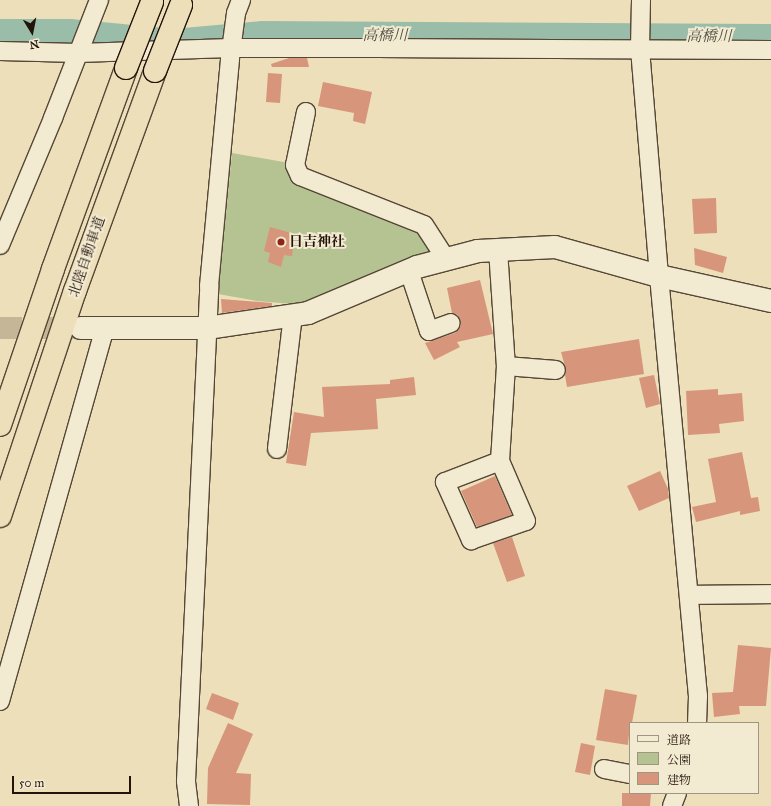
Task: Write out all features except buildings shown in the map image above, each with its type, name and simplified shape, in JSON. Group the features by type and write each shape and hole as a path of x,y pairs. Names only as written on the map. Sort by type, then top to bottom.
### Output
{"highway":[{"name":"北陸自動車道","path":"0,425 53,269 126,68 153,1"},
{"name":"北陸自動車道","path":"0,515 74,291 155,71 182,3"},
{"path":"0,401 17,352 53,269"}],"street":[{"path":"0,245 99,0"},
{"path":"189,806 186,781 207,328 231,48 236,13 241,0"},
{"path":"641,0 640,49 659,276 698,696 696,722"},
{"path":"0,52 78,53 231,48 771,50"},
{"path":"306,112 295,166 300,176 424,225 446,259"},
{"path":"82,328 207,328 308,313 409,271 478,250 555,247 659,276 771,301"},
{"path":"498,250 506,366 500,461 526,521 471,540 445,482 500,461"},
{"path":"409,271 429,331 451,323"},
{"path":"277,449 293,315"},
{"path":"0,701 105,328"},
{"path":"506,366 556,370"},
{"path":"689,595 771,594"},
{"path":"604,769 629,774"},
{"path":"672,806 677,794"}],"green space":[{"path":"232,153 289,163 424,214 446,247 305,305 257,301 218,294"}],"waterway":[{"name":"高橋川","path":"0,33 69,33 173,43 262,35 771,38"}],"tunnel":[{"path":"0,328 80,328"}],"place":[{"name":"日吉神社","path":"281,242"}]}
